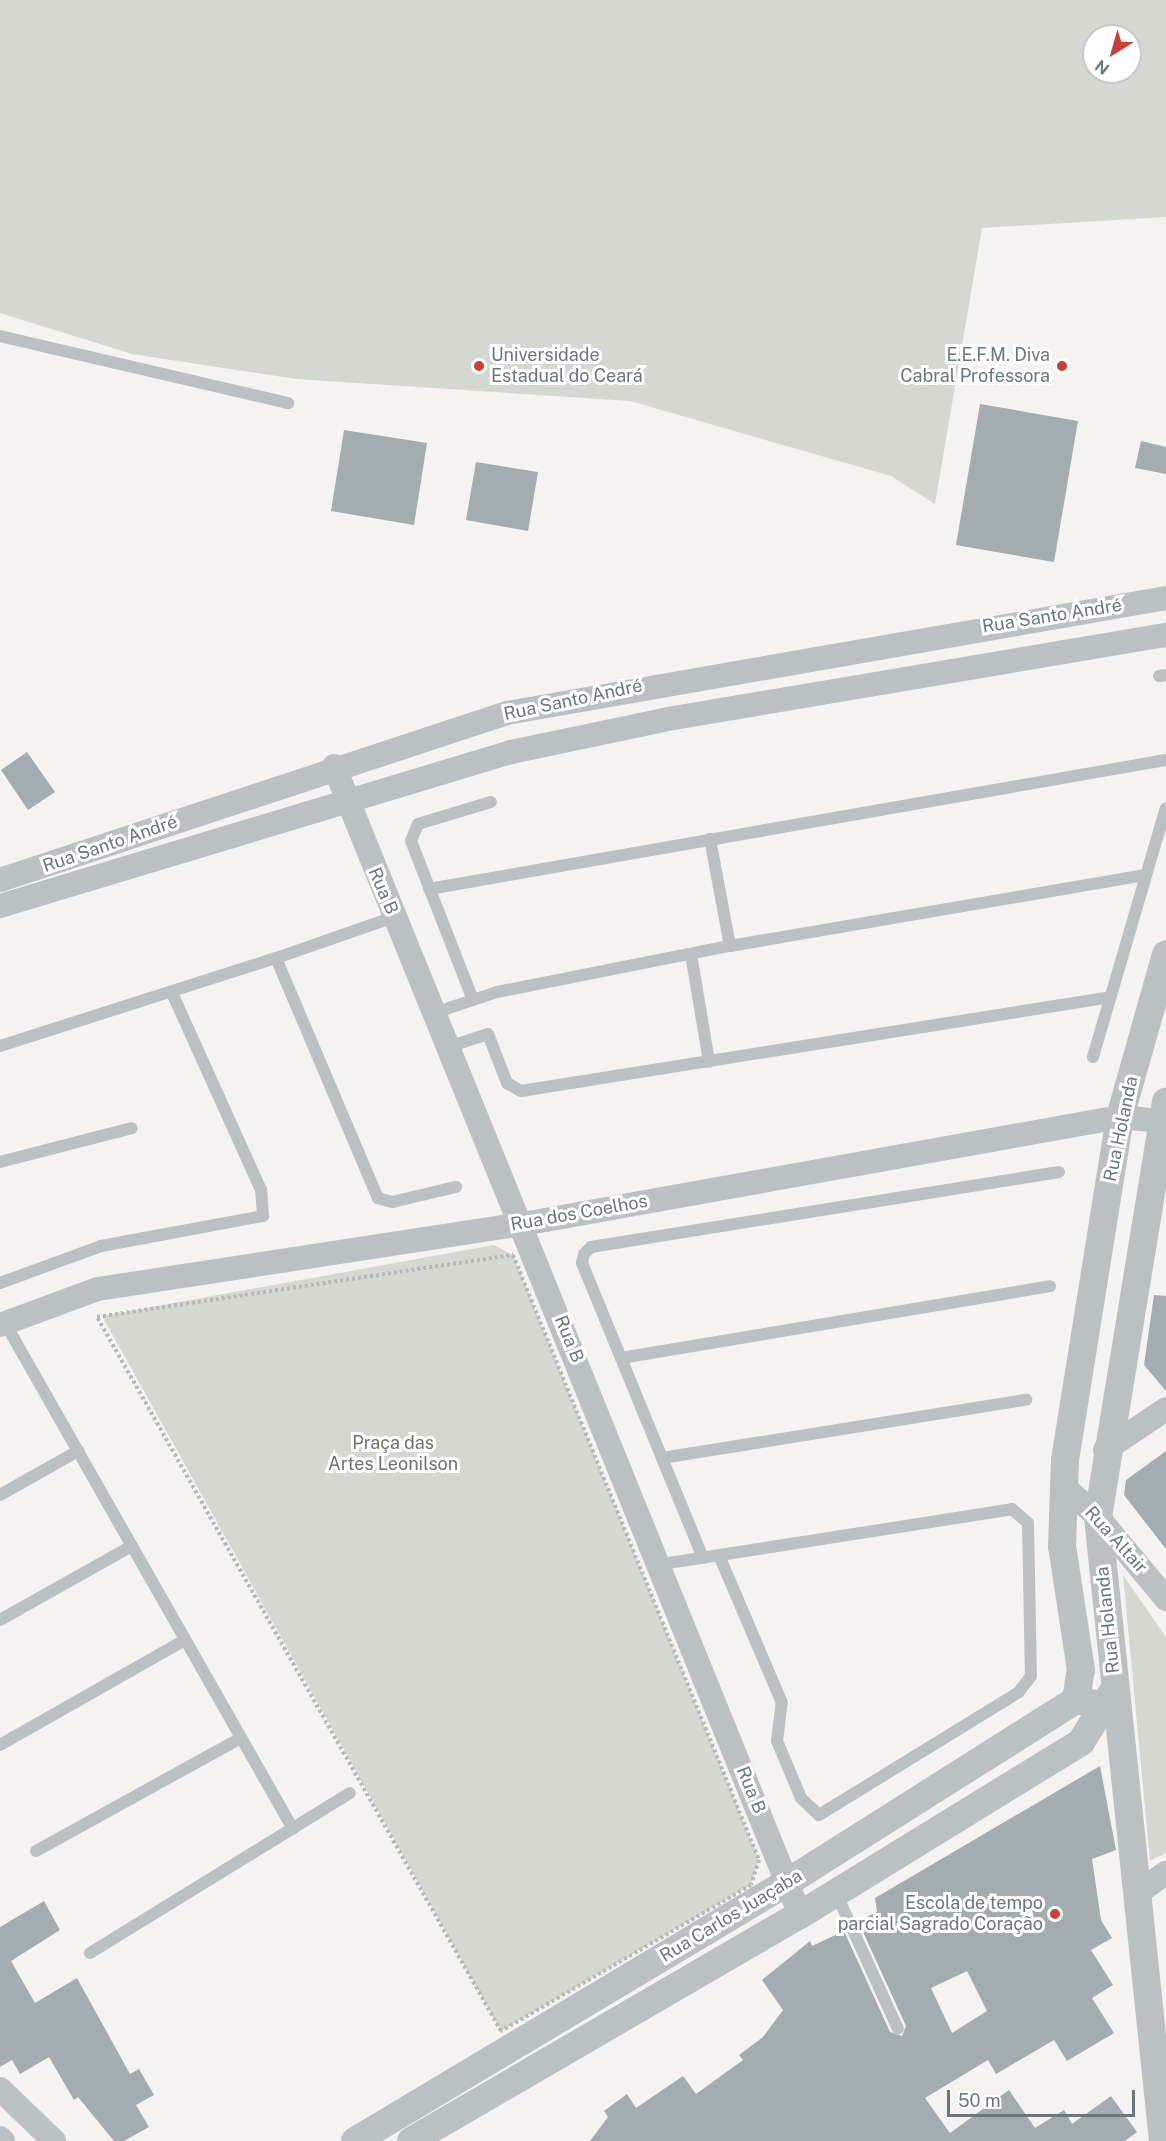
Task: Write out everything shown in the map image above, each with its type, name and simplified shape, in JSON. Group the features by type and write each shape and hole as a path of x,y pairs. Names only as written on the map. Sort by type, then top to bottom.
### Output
{"street":[{"name":"Rua Santo André","path":"0,880 334,766 530,709 1166,598"},
{"name":"Rua Santo André","path":"0,906 512,752 663,721 1166,635"},
{"name":"Rua B","path":"334,766 346,803 523,1224 800,1915"},
{"name":"Rua Holanda","path":"1076,1700 1081,1670 1062,1546 1062,1485 1120,1117 1166,954"},
{"name":"Rua Holanda","path":"1163,1112 1105,1450 1098,1517 1113,1706 1138,1893 1163,2141"},
{"name":"Rua dos Coelhos","path":"3,1324 98,1289 523,1224 1120,1117 1163,1112"},
{"path":"1105,1450 1166,1409"},
{"name":"Rua Altair","path":"1062,1485 1098,1517 1166,1599"},
{"path":"1076,1700 1113,1706"},
{"name":"Rua Carlos Juaçaba","path":"355,2141 788,1881 1076,1700"},
{"name":"Rua Carlos Juaçaba","path":"411,2141 800,1915 1081,1742 1113,1706"},
{"path":"1138,1893 1166,1873"},
{"path":"0,2090 54,2141"}],"lane":[{"path":"0,336 288,403"},
{"path":"429,889 1166,760"},
{"path":"473,1000 429,889 412,832 418,824 491,802"},
{"path":"1093,1057 1166,808"},
{"path":"710,839 730,946"},
{"path":"434,1013 473,1000 730,946 1146,875"},
{"path":"0,1046 173,995 394,917"},
{"path":"690,954 709,1061"},
{"path":"276,958 378,1198 392,1202 456,1187"},
{"path":"0,1283 100,1246 263,1216 261,1190 173,995"},
{"path":"448,1047 488,1034 507,1083 521,1091 1111,997"},
{"path":"0,1162 132,1128"},
{"path":"703,1558 582,1263 591,1247 1059,1172"},
{"path":"621,1358 1050,1286"},
{"path":"3,1324 293,1829"},
{"path":"662,1458 1026,1400"},
{"path":"0,1495 78,1451"},
{"path":"660,1564 1012,1509 1028,1523 1031,1676 1019,1692 819,1815 801,1798 777,1741 782,1703 719,1555"},
{"path":"0,1620 132,1546"},
{"path":"0,1745 185,1640"},
{"path":"36,1851 241,1738"},
{"path":"90,1953 350,1793"},
{"path":"836,1893 898,2029"}],"path":[{"path":"513,1255 759,1860 751,1886 501,2031 97,1317 513,1255"}],"green space":[{"path":"0,0 1166,0 1166,217 982,228 935,504 891,476 630,401 296,379 132,354 0,313"},
{"name":"Praça das Artes Leonilson","path":"494,1245 513,1255 759,1860 751,1885 501,2031 102,1316"},
{"path":"1123,1575 1166,1637 1166,1853 1150,1861"}],"building":[{"path":"980,404 1078,421 1054,562 956,545"},
{"path":"344,430 427,443 414,525 331,511"},
{"path":"1141,441 1166,447 1166,474 1135,468"},
{"path":"476,462 538,472 528,531 466,520"},
{"path":"27,752 55,792 28,810 1,770"},
{"path":"1154,1295 1166,1296 1166,1391 1144,1365"},
{"path":"1166,1451 1166,1549 1124,1495 1126,1480"},
{"path":"1100,1766 1116,1850 1092,1859 1101,1920 1112,1938 1091,1950 1113,1985 1092,1998 1114,2033 1067,2061 1054,2040 996,2074 988,2060 925,2098 950,2133 1009,2090 1035,2128 1064,2110 1072,2124 1111,2096 1137,2132 1125,2141 590,2141 608,2117 604,2111 627,2094 636,2108 683,2076 696,2094 743,2060 739,2055 763,2037 783,2010 762,1980 810,1941 812,1946 844,1931 890,2032 902,2036 906,2026 858,1921 877,1912 875,1898","holes":["967,1971 987,2011 952,2033 931,1988"]},
{"path":"44,1901 60,1930 11,1961 35,2003 77,1978 130,2074 139,2069 154,2095 136,2105 149,2127 124,2141 114,2141 78,2097 74,2100 49,2057 20,2074 12,2060 0,2067 0,1927"}],"place":[{"name":"Universidade Estadual do Ceará","path":"479,366"},
{"name":"E.E.F.M. Diva Cabral Professora","path":"1062,366"},
{"name":"Escola de tempo parcial Sagrado Coração","path":"1055,1914"}]}
